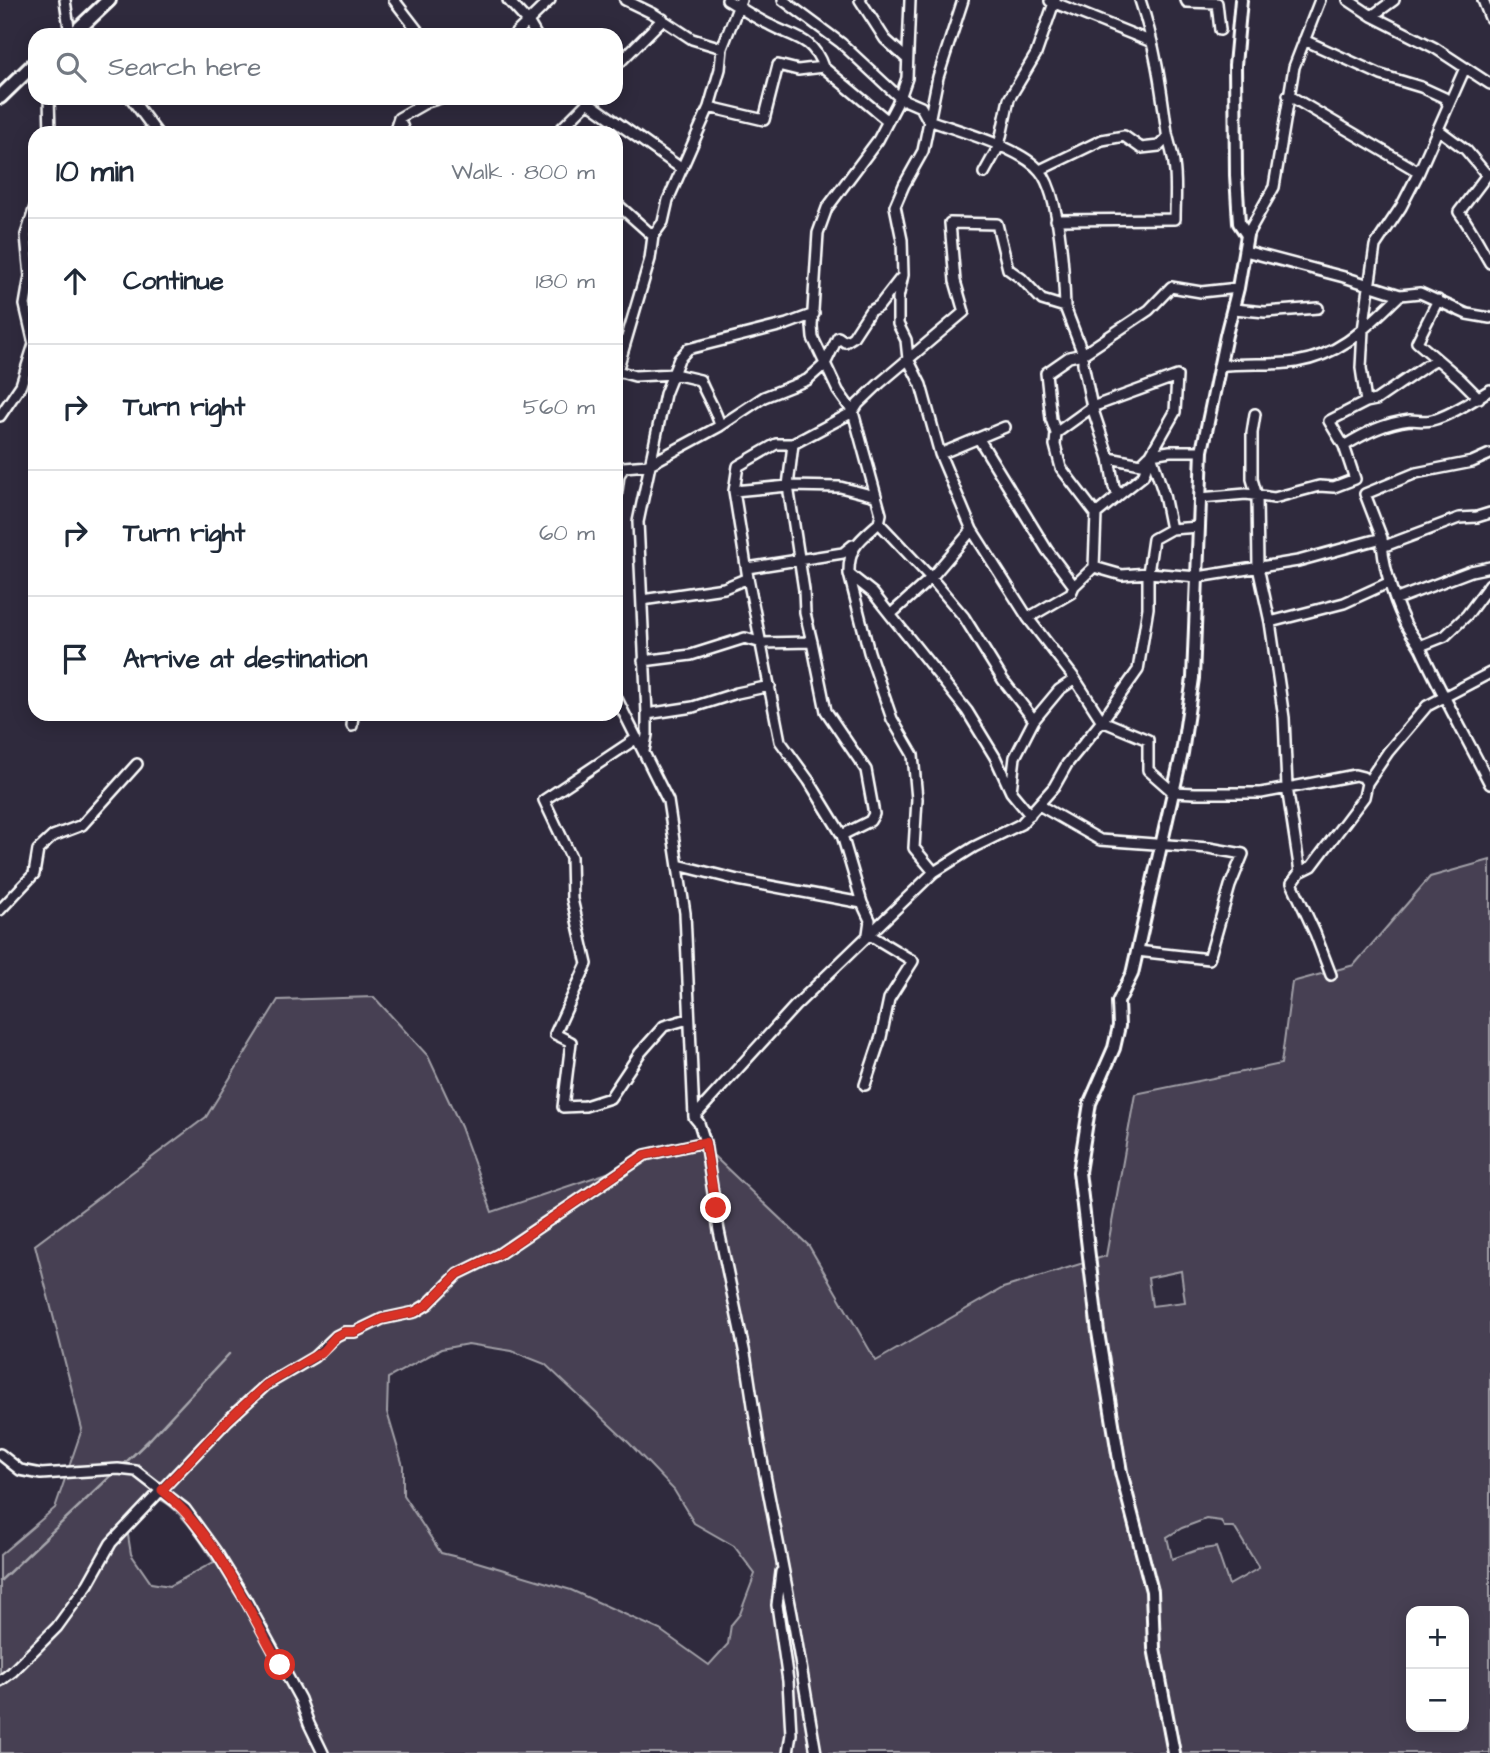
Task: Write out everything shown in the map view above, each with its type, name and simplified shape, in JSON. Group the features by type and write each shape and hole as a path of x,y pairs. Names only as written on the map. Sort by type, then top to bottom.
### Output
{"main road":[{"path":"79,28 109,0"},
{"path":"0,97 28,72"}],"street":[{"path":"65,0 70,28"},
{"path":"394,0 416,28"},
{"path":"508,0 532,28"},
{"path":"523,28 550,0"},
{"path":"625,0 663,19 692,39 722,48"},
{"path":"727,0 740,4 771,26 798,36 819,54 823,67 888,121"},
{"path":"783,0 794,4 841,43 900,98 921,107 928,120 999,146 1040,170 1048,186 1056,220 1064,266 1065,307 1083,354 1093,407 1109,458 1114,487 1119,495"},
{"path":"860,0 885,39 907,59"},
{"path":"642,600 724,588 747,573 843,553 878,523 881,514 853,412 838,391 813,338 818,233 827,208 878,140 900,98 907,78 910,0"},
{"path":"963,0 938,77 923,150 895,206 902,240 903,275 898,298 898,324 906,340 908,359 921,385 940,454 972,530 1028,618 1075,679 1102,722 1148,740 1148,770 1173,792 1261,793 1355,775 1367,783"},
{"path":"1056,220 1175,219 1175,179 1161,79 1140,0"},
{"path":"1186,0 1217,3 1220,30"},
{"path":"1241,0 1235,65 1236,175 1239,223 1247,235"},
{"path":"1174,1753 1154,1647 1152,1591 1121,1472 1098,1332 1079,1172 1090,1103 1114,1048 1119,1026 1118,1002 1132,974 1182,753 1193,678 1202,451 1219,366 1234,309 1247,235 1274,187 1288,95 1304,40 1320,0"},
{"path":"1348,0 1372,16 1435,48 1490,85"},
{"path":"1372,16 1394,0"},
{"path":"1483,0 1490,19"},
{"path":"984,173 999,146 1009,99 1036,54 1052,1 1152,42"},
{"path":"623,349 650,259 653,236 663,222 668,200 709,107 720,69 722,48 740,4"},
{"path":"623,59 663,19"},
{"path":"1304,40 1381,75 1421,87 1445,98 1448,105"},
{"path":"709,107 764,120 778,65 798,70 823,67"},
{"path":"1366,402 1362,377 1363,330 1375,246 1401,207 1419,172 1465,68"},
{"path":"1288,95 1419,172"},
{"path":"49,105 50,126"},
{"path":"136,105 152,126"},
{"path":"396,126 399,118 422,105"},
{"path":"563,126 583,105"},
{"path":"596,105 622,126"},
{"path":"399,118 402,126"},
{"path":"623,126 682,170"},
{"path":"1439,130 1466,150 1488,174 1459,212 1470,226 1490,263"},
{"path":"1040,170 1102,140 1124,136 1141,148 1159,146 1168,137"},
{"path":"623,209 653,236"},
{"path":"868,934 870,920 862,903 842,835 809,781 780,741 734,491 738,466 776,444 793,444 853,412 880,383 964,312 955,281 950,223 997,223 1008,269 1042,300 1065,307"},
{"path":"28,229 28,256"},
{"path":"1245,251 1400,295 1420,293 1467,314 1490,318"},
{"path":"623,468 648,465 720,426 764,397 807,380 825,364 838,337 845,342 853,337 870,311 879,306 903,275"},
{"path":"1028,618 1071,593 1074,586 1094,567 1096,514 1060,468 1046,373 1069,357 1083,354 1149,310 1171,287 1201,292 1238,288"},
{"path":"28,288 25,305 28,318"},
{"path":"1219,366 1295,362 1334,352 1363,330 1400,295"},
{"path":"1438,300 1417,342 1479,398"},
{"path":"1234,309 1265,312 1318,308"},
{"path":"644,751 647,714 638,522 665,394 679,359 688,349 787,324 814,314"},
{"path":"1200,498 1224,494 1274,498 1319,486 1334,487 1355,479 1344,446 1329,421 1366,402 1376,400 1436,359"},
{"path":"0,416 20,385 28,362"},
{"path":"623,373 635,376 674,373 700,380 706,397 717,412 720,426"},
{"path":"650,375 665,394"},
{"path":"1056,433 1093,407 1177,376 1175,412 1151,454 1143,476 1096,514"},
{"path":"1344,446 1380,427 1412,420 1432,420 1490,390"},
{"path":"1255,414 1252,433 1252,479 1257,496 1258,567 1284,718 1287,787 1300,872"},
{"path":"940,454 1006,427"},
{"path":"979,439 1047,550 1074,586"},
{"path":"793,444 788,486 805,613 826,710 866,770 874,814 870,821 842,835"},
{"path":"1109,458 1141,464 1151,454 1202,451"},
{"path":"1151,454 1171,529"},
{"path":"1490,454 1472,462 1416,473 1365,494 1382,542 1390,582 1404,622 1420,646 1444,698 1490,784"},
{"path":"734,491 788,486 840,487 875,496"},
{"path":"1094,567 1122,575 1148,573 1198,577 1298,561 1382,542 1459,518 1490,513"},
{"path":"878,523 964,617 1003,680 1034,720"},
{"path":"694,1117 794,1006 934,872 974,846 1021,824 1039,805 1138,670 1148,608 1148,573 1153,539 1171,529 1199,527"},
{"path":"891,614 931,578 972,530"},
{"path":"858,542 849,558 849,574 869,652 892,719 913,755 917,799 914,848 934,872"},
{"path":"1397,599 1471,571 1490,567"},
{"path":"849,574 873,593 967,711 995,757 1011,792 1030,815"},
{"path":"1269,622 1344,603 1390,582"},
{"path":"1420,646 1445,636 1467,615 1490,584"},
{"path":"643,661 691,655 745,638 762,643 812,642"},
{"path":"1331,975 1293,883 1300,872 1312,866 1364,797 1367,783 1388,752 1427,706 1490,673"},
{"path":"1011,792 1015,757 1034,720 1059,691 1075,679"},
{"path":"647,714 693,707 770,686"},
{"path":"623,711 668,801 685,913 694,1117 705,1142 719,1231 746,1359 816,1753"},
{"path":"352,721 352,726"},
{"path":"637,738 544,800 571,857 572,899 587,964 555,1034 571,1042 563,1107 585,1106 610,1098 640,1053 664,1026 688,1019"},
{"path":"0,910 34,874 37,850 53,836 82,825 137,764"},
{"path":"1039,805 1100,840 1209,848 1243,854 1230,886 1209,959 1137,951"},
{"path":"678,865 751,883 862,903"},
{"path":"865,1085 881,1037 889,999 913,961 868,934"},
{"path":"0,1681 57,1627 89,1584 111,1543 228,1420 266,1385 323,1351 336,1336 344,1332 355,1332 382,1319 415,1312 428,1304 458,1274 499,1254 645,1155 705,1142"},
{"path":"0,1454 20,1470 41,1474 118,1469 136,1471 185,1509 217,1553 247,1602 300,1699 323,1753"},
{"path":"782,1563 777,1605 788,1681 791,1734 788,1753"}],"shaded area":[{"path":"1490,860 1490,1753 0,1753 0,1555 55,1508 82,1429 35,1245 206,1117 278,1000 374,997 428,1056 461,1127 492,1212 699,1142 809,1246 876,1361 1003,1288 1106,1256 1135,1094 1281,1064 1292,982 1354,965 1430,877","holes":["1181,1271 1185,1302 1152,1306 1148,1278","468,1344 512,1351 545,1364 629,1443 674,1490 694,1523 734,1546 755,1574 740,1614 731,1625 728,1644 709,1665 660,1630 571,1590 441,1553 403,1495 403,1466 387,1412 388,1378 441,1349","156,1498 181,1516 214,1562 170,1586 151,1583 131,1554 127,1529","1206,1519 1221,1521 1224,1527 1234,1527 1259,1568 1229,1585 1216,1547 1197,1550 1172,1559 1167,1537"]}],"waterway":[{"path":"122,1466 229,1354"},
{"path":"0,1581 114,1473"}],"route":[{"path":"280,1665 247,1602 217,1553 185,1509 162,1490 228,1420 266,1385 323,1351 336,1336 344,1332 355,1332 382,1319 415,1312 428,1304 458,1274 499,1254 645,1155 705,1142 716,1208"}]}
